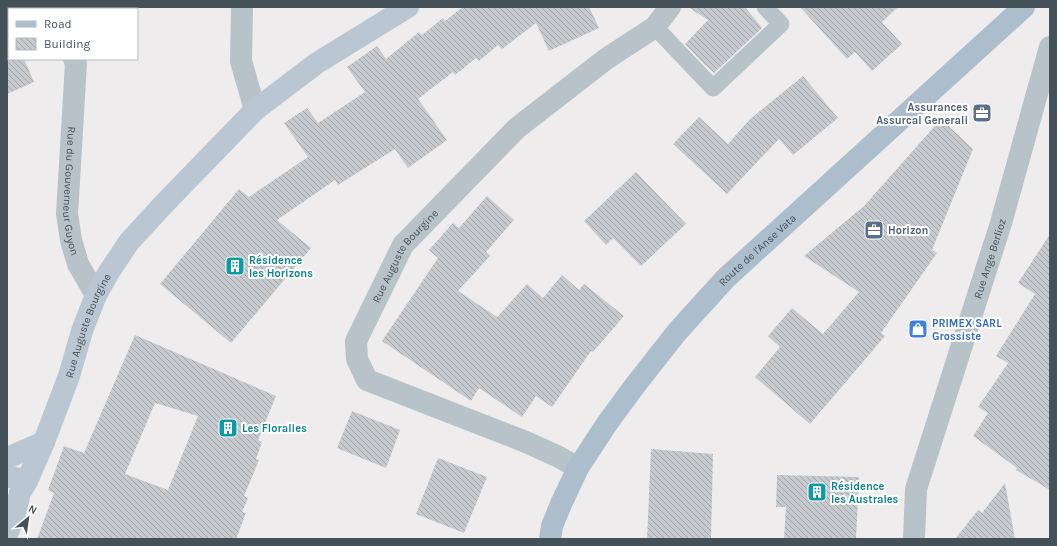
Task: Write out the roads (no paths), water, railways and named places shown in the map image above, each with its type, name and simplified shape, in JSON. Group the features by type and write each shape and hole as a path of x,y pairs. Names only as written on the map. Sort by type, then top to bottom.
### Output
{"main road":[{"name":"Route de l'Anse Vata","path":"550,539 552,526 578,468 606,425 677,332 726,278 1024,7"}],"street":[{"path":"242,7 241,61 255,110"},
{"name":"Rue Auguste Bourgine","path":"7,534 14,518 15,487 44,442 69,376 82,331 96,295 129,242 255,110 317,63 408,7"},
{"name":"Rue Auguste Bourgine","path":"578,468 559,457 526,442 367,380 357,359 356,341 403,245 517,128 606,59 655,27 670,7"},
{"name":"Rue Ange Berlioz","path":"914,539 916,489 1002,223 1050,47"},
{"name":"Rue du Gouverneur Guyon","path":"76,60 67,214 71,240 78,264 96,295"},
{"path":"7,458 44,442"}],"lane":[{"path":"655,27 713,88 781,24 765,7"}],"place":[{"name":"Assurances Assurcal Generali","path":"982,113"},
{"name":"Horizon","path":"874,230"},
{"name":"Résidence les Horizons","path":"235,266"},
{"name":"PRIMEX SARL Grossiste","path":"918,329"},
{"name":"Les Floralies","path":"228,428"},
{"name":"Résidence les Australes","path":"817,492"}]}
